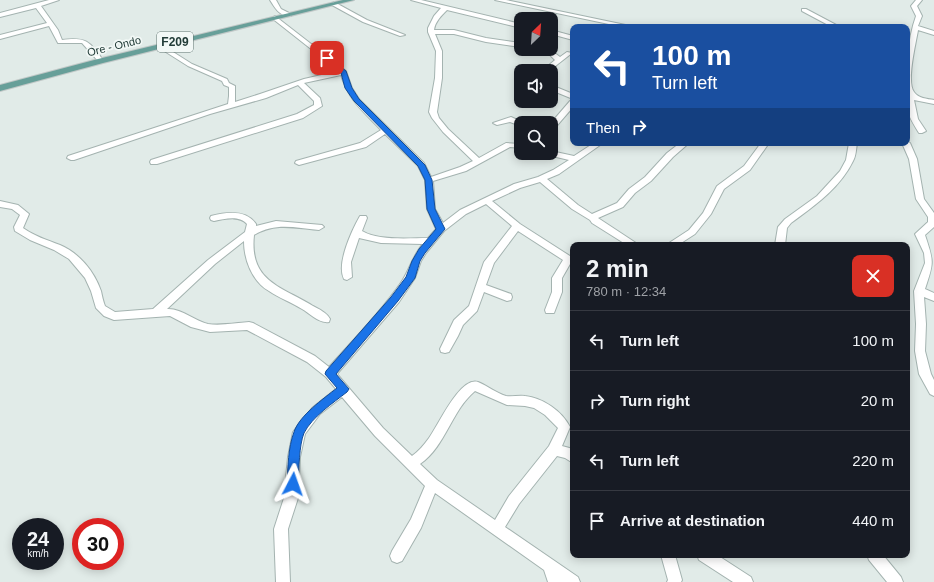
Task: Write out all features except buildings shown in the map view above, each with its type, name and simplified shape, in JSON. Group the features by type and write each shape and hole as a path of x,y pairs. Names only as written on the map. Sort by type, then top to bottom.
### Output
{"main road":[{"name":"Ore - Ondo","path":"0,88 160,46 351,0"}],"street":[{"path":"0,15 56,0"},
{"path":"273,0 279,10 288,15"},
{"path":"414,0 514,24"},
{"path":"498,0 617,24"},
{"path":"910,61 915,27 919,16 914,6 919,0"},
{"path":"334,4 365,21 402,35"},
{"path":"37,6 47,17 49,24 55,31 60,42 81,40 87,43 101,61"},
{"path":"445,8 433,22 431,32 438,46 439,66 433,112 442,126 478,161"},
{"path":"804,10 831,24"},
{"path":"275,18 344,72 349,88 356,100 421,165 429,180 431,209 441,229"},
{"path":"0,37 49,24"},
{"path":"915,27 934,33"},
{"path":"431,32 454,32 486,40 514,44"},
{"path":"558,34 570,37"},
{"path":"160,46 197,68 225,80 226,84 232,86 233,96 231,105"},
{"path":"554,64 569,53"},
{"path":"554,56 559,60"},
{"path":"71,158 306,80 344,72"},
{"path":"154,162 217,140 300,116 315,109 318,106 317,100 300,83"},
{"path":"558,90 570,94"},
{"path":"910,93 912,97 910,100 914,119 922,131"},
{"path":"912,97 934,102"},
{"path":"558,119 570,106"},
{"path":"497,124 511,119 514,120"},
{"path":"299,163 363,145 386,130"},
{"path":"429,180 444,176 509,145 514,145"},
{"path":"330,374 403,288 414,272 416,261 429,241 441,229 463,212 488,202 517,186 541,179 556,172 594,146"},
{"path":"593,218 594,216 620,205 632,191 648,179 670,155 681,146"},
{"path":"676,242 692,232 707,214 720,188 747,168 762,146"},
{"path":"780,242 783,227 788,221 820,198 842,172 850,160 852,146"},
{"path":"907,146 913,159 920,199 932,217 933,223 920,234 929,253 930,263 919,291 921,324 920,351 934,391"},
{"path":"558,155 576,159"},
{"path":"541,179 575,207 629,242"},
{"path":"488,202 517,226 570,260"},
{"path":"0,204 15,207 25,214 24,219 18,226 18,229 22,233 32,239 62,249 77,260 94,287 97,302 101,310 106,314 114,316 171,312 195,324 210,328 249,326 311,359 330,374 379,432 432,484 573,582"},
{"path":"214,218 238,216 245,218 252,224 248,234 248,248 261,278 272,288 307,306 325,319"},
{"path":"347,277 345,270 348,254 363,218"},
{"path":"157,312 227,249 254,230 270,224 319,227"},
{"path":"445,349 453,336 458,323 473,308 489,262 517,226"},
{"path":"358,233 365,237 392,241 429,241"},
{"path":"550,310 557,292 557,278 570,262"},
{"path":"480,287 507,297"},
{"path":"919,291 934,297"},
{"path":"411,463 420,458 426,452 440,431 454,405 463,394 474,386 484,389 504,400 531,401 541,404 564,427 554,450 514,500 497,528"},
{"path":"283,582 281,529 291,498 294,457 299,432 316,411 344,389"},
{"path":"554,450 570,454"},
{"path":"397,556 416,523 432,484"},
{"path":"669,558 675,580 674,582"},
{"path":"709,558 746,582"},
{"path":"876,558 896,582"},
{"path":"550,566 555,582"}],"route":[{"path":"293,484 294,457 299,432 305,422 316,411 330,398 344,389 330,374 395,299 414,272 416,261 422,251 429,241 441,229 431,209 428,195 429,180 421,165 414,156 356,100 349,88 344,72 327,58"}]}
